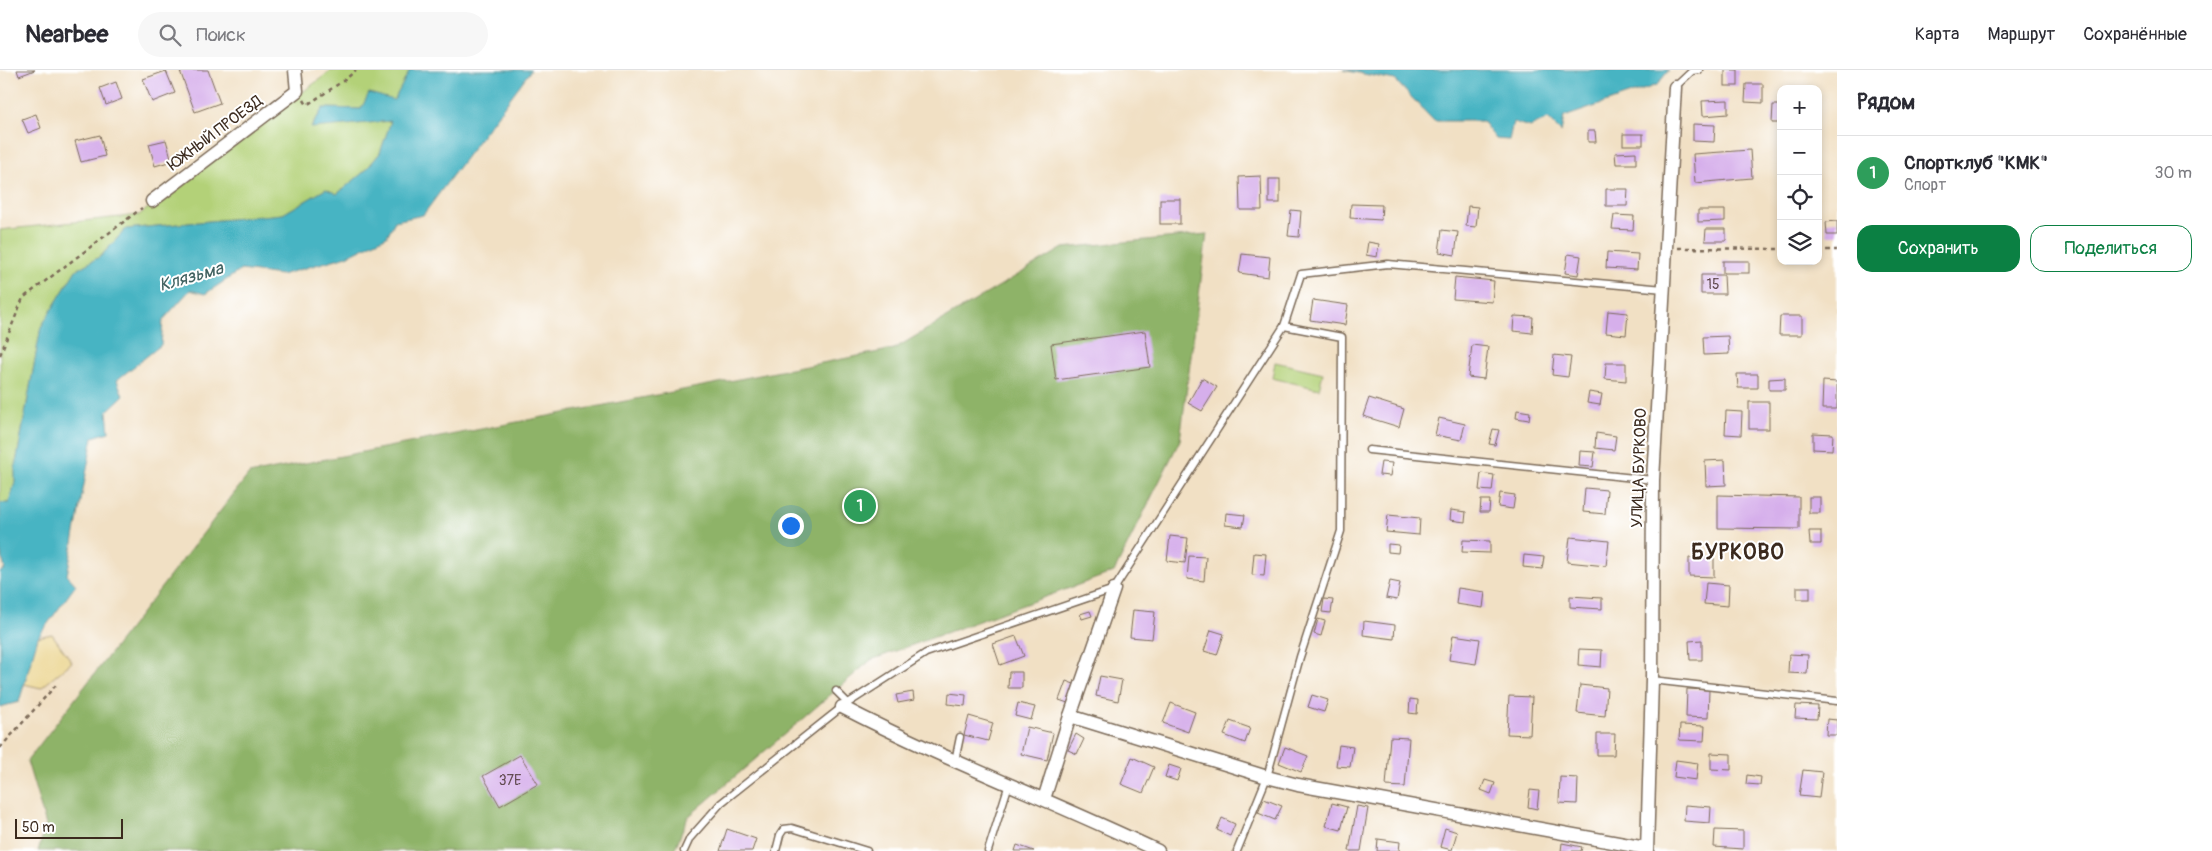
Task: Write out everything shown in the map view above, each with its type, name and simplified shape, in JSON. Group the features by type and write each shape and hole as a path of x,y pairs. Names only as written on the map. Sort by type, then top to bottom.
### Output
{"street":[{"path":"295,70 297,91"},
{"name":"УЛИЦА БУРКОВО","path":"1646,850 1652,680 1653,480 1675,87"},
{"name":"ЮЖНЫЙ ПРОЕЗД","path":"152,201 297,91"},
{"path":"1044,799 1070,716 1114,589"},
{"path":"845,705 902,738 1044,799 1158,851"},
{"path":"1070,716 1267,778 1646,850"}],"lane":[{"path":"1675,87 1692,72 1699,70"},
{"path":"684,851 690,838 721,803 845,705 926,653 1114,589 1284,326 1301,274 1388,264 1664,289"},
{"path":"1237,851 1267,778 1300,657 1341,531 1342,337 1284,326"},
{"path":"1370,450 1653,480"},
{"path":"1652,680 1837,701"},
{"path":"836,691 845,705"},
{"path":"955,761 960,737"},
{"path":"988,851 1009,784"},
{"path":"776,851 780,834 784,829 792,828 867,851"}],"path":[{"path":"297,91 308,105 356,70"},
{"path":"0,355 22,298 152,201"},
{"path":"1666,248 1777,249"},
{"path":"1822,250 1837,250"},
{"path":"0,748 56,685"}],"green space":[{"path":"332,70 410,70 394,101 370,93 361,109 323,108 311,127 391,121 380,153 365,171 337,194 326,189 283,214 126,229 101,256 76,270 41,327 15,468 15,482 9,503 0,503 0,230 139,215"},
{"path":"1207,234 1180,440 1114,572 871,660 688,817 674,851 38,851 46,825 27,761 249,474 894,349 1063,248"},
{"path":"1275,362 1323,373 1319,389 1272,378"}],"sand":[{"path":"52,634 72,662 41,688 24,684 38,637"}],"water":[{"name":"Клязьма","path":"410,70 531,70 423,215 395,221 387,236 347,256 281,275 241,270 205,294 190,290 163,320 161,345 117,380 123,396 107,411 109,432 93,437 67,575 76,585 38,637 19,702 0,707 0,572 5,569 0,550 0,503 9,503 15,482 15,469 41,327 76,270 101,256 126,229 283,214 326,189 337,194 365,171 380,153 391,121 311,128 323,108 361,109 369,93 394,100"},
{"path":"1343,70 1669,70 1657,85 1564,117 1561,132 1548,119 1530,127 1513,122 1509,140 1496,139 1482,121 1434,121 1395,80"}],"building":[{"path":"17,70 35,70 19,76"},
{"path":"208,70 220,103 195,112 180,71"},
{"path":"1725,70 1738,70 1738,86 1725,86"},
{"path":"166,71 175,93 152,102 143,79"},
{"path":"116,82 122,99 106,105 100,88"},
{"path":"1746,84 1763,84 1763,103 1745,102"},
{"path":"1728,100 1728,114 1703,116 1702,101"},
{"path":"1773,105 1777,105 1777,123 1772,123"},
{"path":"36,114 41,128 28,133 22,119"},
{"path":"1693,124 1715,125 1714,142 1693,141"},
{"path":"1588,131 1595,131 1596,142 1588,142"},
{"path":"1623,134 1643,134 1643,145 1623,145"},
{"path":"100,135 105,156 81,162 75,141"},
{"path":"166,140 172,161 155,166 149,144"},
{"path":"1750,150 1752,178 1695,183 1693,154"},
{"path":"1636,152 1636,164 1616,164 1615,153"},
{"path":"1261,176 1262,210 1240,210 1239,177"},
{"path":"1269,179 1280,179 1280,203 1269,203"},
{"path":"1606,189 1628,189 1627,206 1606,206"},
{"path":"1160,199 1180,199 1180,224 1160,224"},
{"path":"1351,204 1382,205 1381,220 1350,218"},
{"path":"1468,206 1478,207 1476,227 1466,226"},
{"path":"1291,210 1301,211 1299,237 1288,236"},
{"path":"1698,210 1725,210 1725,221 1698,222"},
{"path":"1614,215 1634,216 1633,230 1612,229"},
{"path":"1837,221 1837,235 1827,235 1826,222"},
{"path":"1706,229 1726,229 1726,241 1705,241"},
{"path":"1442,230 1458,232 1455,255 1439,252"},
{"path":"1368,242 1379,244 1377,257 1366,255"},
{"path":"1607,252 1638,254 1637,270 1606,268"},
{"path":"1242,254 1270,257 1268,277 1239,273"},
{"path":"1568,254 1581,256 1578,275 1565,273"},
{"path":"1723,261 1749,261 1749,273 1723,273"},
{"path":"1701,275 1724,275 1725,294 1701,294"},
{"path":"1455,277 1494,281 1492,302 1453,299"},
{"path":"1313,300 1348,305 1345,325 1310,320"},
{"path":"1608,311 1628,313 1626,335 1606,333"},
{"path":"1514,316 1533,317 1532,333 1513,331"},
{"path":"1780,316 1802,316 1802,335 1779,335"},
{"path":"1145,331 1150,367 1056,380 1051,344"},
{"path":"1728,336 1729,354 1704,355 1703,337"},
{"path":"1472,345 1488,347 1484,379 1468,377"},
{"path":"1554,355 1571,357 1568,377 1552,375"},
{"path":"1606,363 1626,363 1626,381 1605,379"},
{"path":"1737,374 1758,374 1758,388 1738,388"},
{"path":"1202,378 1217,387 1202,411 1188,403"},
{"path":"1785,378 1785,390 1769,390 1769,379"},
{"path":"1823,381 1837,382 1837,409 1822,409"},
{"path":"1589,392 1602,394 1600,405 1587,403"},
{"path":"1369,398 1404,409 1399,427 1363,416"},
{"path":"1749,402 1769,402 1769,429 1749,429"},
{"path":"1517,410 1530,412 1529,420 1516,418"},
{"path":"1726,411 1742,412 1741,435 1725,434"},
{"path":"1439,418 1465,424 1461,440 1435,435"},
{"path":"1493,429 1499,430 1495,445 1489,444"},
{"path":"1596,433 1616,436 1614,450 1595,448"},
{"path":"1813,433 1833,434 1832,450 1813,449"},
{"path":"1580,451 1595,452 1593,467 1579,466"},
{"path":"1725,460 1726,485 1706,486 1705,461"},
{"path":"1381,462 1392,463 1390,476 1379,475"},
{"path":"1481,473 1494,475 1492,491 1479,490"},
{"path":"1585,488 1607,490 1605,514 1583,512"},
{"path":"1500,493 1515,495 1513,509 1498,507"},
{"path":"1718,495 1799,497 1799,529 1718,528"},
{"path":"1809,497 1820,497 1820,513 1809,513"},
{"path":"1481,500 1490,500 1489,512 1480,512"},
{"path":"1451,510 1466,512 1465,522 1450,520"},
{"path":"1226,513 1245,515 1243,527 1225,525"},
{"path":"1388,515 1420,518 1419,535 1386,532"},
{"path":"1809,531 1821,531 1821,544 1810,544"},
{"path":"1170,536 1188,538 1185,563 1167,561"},
{"path":"1570,537 1609,541 1606,566 1567,562"},
{"path":"1463,540 1490,541 1490,553 1462,552"},
{"path":"1388,544 1399,545 1398,553 1388,552"},
{"path":"1254,553 1266,554 1264,576 1252,575"},
{"path":"1524,555 1544,557 1542,569 1523,567"},
{"path":"1189,556 1206,557 1204,581 1187,579"},
{"path":"1689,558 1714,558 1714,577 1689,576"},
{"path":"1390,581 1400,583 1397,600 1386,598"},
{"path":"1706,583 1729,585 1728,606 1704,604"},
{"path":"1797,587 1810,587 1810,599 1797,599"},
{"path":"1458,588 1485,592 1483,608 1456,604"},
{"path":"1570,596 1602,598 1602,609 1570,607"},
{"path":"1324,599 1333,600 1331,613 1322,612"},
{"path":"1133,610 1155,612 1152,639 1130,637"},
{"path":"1090,611 1092,616 1082,619 1080,614"},
{"path":"1318,619 1325,621 1321,636 1314,634"},
{"path":"1364,621 1395,625 1394,639 1363,635"},
{"path":"1211,630 1224,634 1217,655 1204,651"},
{"path":"1453,635 1480,639 1476,664 1449,660"},
{"path":"1016,636 1024,656 1000,665 993,644"},
{"path":"1702,640 1702,660 1690,660 1689,641"},
{"path":"1579,649 1602,650 1601,667 1578,665"},
{"path":"1789,654 1808,655 1807,674 1788,673"},
{"path":"1009,672 1022,672 1022,688 1008,688"},
{"path":"1100,676 1122,680 1118,701 1096,696"},
{"path":"1066,681 1074,684 1068,703 1059,700"},
{"path":"1580,685 1607,688 1605,716 1577,713"},
{"path":"1687,689 1709,690 1708,718 1686,717"},
{"path":"913,692 914,700 898,703 896,695"},
{"path":"949,693 966,695 965,706 948,704"},
{"path":"1312,695 1328,700 1324,712 1308,707"},
{"path":"1509,696 1532,697 1530,735 1507,734"},
{"path":"1410,699 1418,700 1417,714 1409,713"},
{"path":"1018,703 1035,707 1031,720 1015,716"},
{"path":"1171,703 1195,712 1188,732 1163,723"},
{"path":"1796,705 1818,706 1817,719 1795,718"},
{"path":"969,716 993,723 988,741 964,735"},
{"path":"1827,719 1837,720 1837,735 1826,735"},
{"path":"1230,721 1250,728 1245,743 1224,735"},
{"path":"1680,725 1705,726 1704,741 1679,740"},
{"path":"1027,727 1053,733 1047,760 1021,754"},
{"path":"1076,734 1084,739 1077,754 1068,750"},
{"path":"1597,734 1615,734 1614,755 1597,755"},
{"path":"1390,737 1409,738 1405,787 1386,786"},
{"path":"1339,745 1353,747 1350,767 1336,766"},
{"path":"1285,747 1308,756 1301,772 1279,763"},
{"path":"1711,753 1731,754 1731,770 1711,769"},
{"path":"520,755 538,784 500,806 483,776"},
{"path":"1132,757 1154,767 1143,793 1121,784"},
{"path":"1676,760 1698,763 1696,780 1674,777"},
{"path":"1169,765 1181,769 1177,781 1165,777"},
{"path":"1803,770 1822,772 1819,798 1799,796"},
{"path":"1747,775 1761,777 1760,785 1746,784"},
{"path":"1560,777 1578,778 1577,804 1559,803"},
{"path":"1485,780 1495,783 1491,794 1481,790"},
{"path":"1530,790 1539,791 1537,809 1528,807"},
{"path":"1264,799 1282,806 1275,820 1258,813"},
{"path":"1332,803 1347,807 1341,830 1326,826"},
{"path":"1685,805 1711,807 1710,823 1684,821"},
{"path":"1357,806 1368,808 1361,851 1349,851"},
{"path":"1222,818 1235,824 1230,836 1217,830"},
{"path":"1445,828 1457,832 1452,850 1440,847"},
{"path":"727,829 756,839 752,851 720,851"},
{"path":"1715,830 1743,831 1743,849 1714,847"},
{"path":"1378,839 1400,842 1399,851 1377,851"},
{"path":"1562,843 1582,847 1581,851 1561,851"},
{"path":"1017,845 1034,851 1015,851"}],"place":[{"name":"Спортклуб \"КМК\"","path":"860,506"}],"district":[{"name":"БУРКОВО","path":"1738,552"}]}
